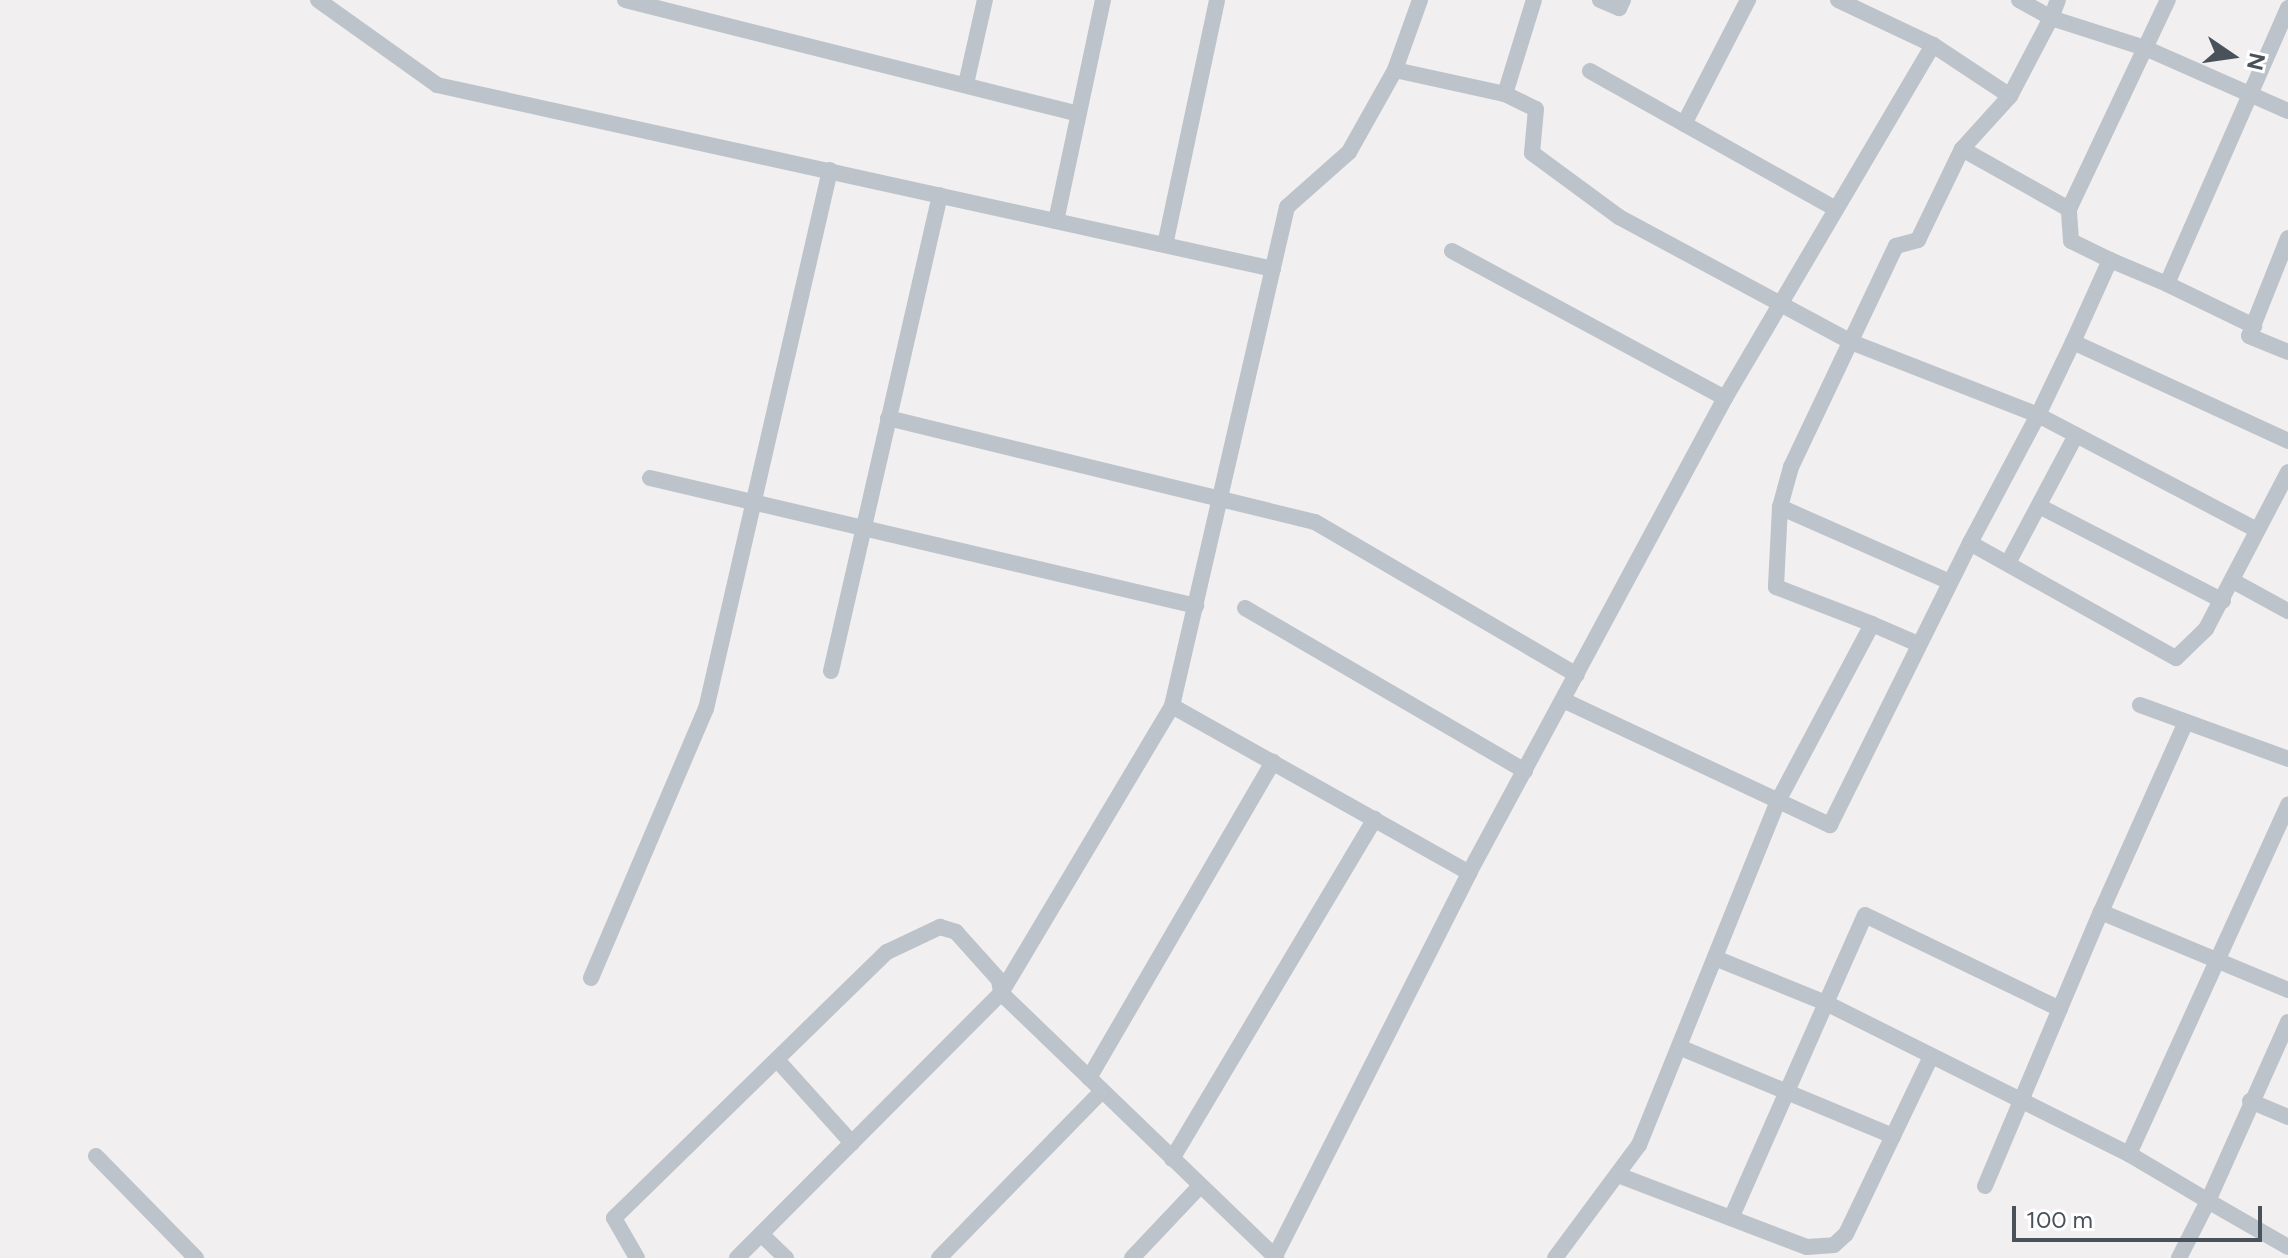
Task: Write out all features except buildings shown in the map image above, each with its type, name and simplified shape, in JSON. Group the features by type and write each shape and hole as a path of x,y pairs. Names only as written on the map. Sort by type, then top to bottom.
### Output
{"street":[{"path":"318,0 437,85 1273,269"},
{"path":"625,0 1074,113"},
{"path":"966,84 985,0"},
{"path":"1056,221 1074,113 1103,0"},
{"path":"1165,245 1217,0"},
{"path":"737,1258 1001,993 1172,706 1287,207 1349,152 1395,70 1420,0"},
{"path":"1505,94 1534,0"},
{"path":"1600,0 1619,8 1623,0"},
{"path":"1684,124 1748,0"},
{"path":"1838,0 1933,45 2010,96"},
{"path":"2019,0 2051,18 2145,48 2288,111"},
{"path":"1916,643 1776,587 1780,507 1896,246 1918,240 1962,149 2010,96 2058,0"},
{"path":"2168,0 2069,209 2071,241 2254,326"},
{"path":"2167,284 2248,92 2288,8"},
{"path":"637,1258 614,1218 779,1062 865,972 913,935 956,932 999,980 1001,993 1275,1258 1469,873 1725,398 1933,45"},
{"path":"1395,70 1505,94 1536,109 1528,148 1619,217 1783,300 1851,342 2038,415 2257,530"},
{"path":"1590,71 1836,209"},
{"path":"1962,149 2069,209"},
{"path":"591,978 706,709 830,170"},
{"path":"831,671 940,195"},
{"path":"2288,238 2254,326 2254,340 2288,352"},
{"path":"1452,251 1725,398"},
{"path":"1563,700 1830,825 1916,643 2038,415 2110,260"},
{"path":"2073,342 2288,441"},
{"path":"888,418 1222,496 1315,522 1577,675"},
{"path":"2008,563 2076,435"},
{"path":"1970,543 2176,658 2223,601 2288,472"},
{"path":"650,478 753,506 1196,606"},
{"path":"2039,506 2223,601"},
{"path":"1780,507 1950,582"},
{"path":"2233,581 2288,611"},
{"path":"1245,608 1525,771"},
{"path":"1555,1258 1639,1145 1778,801 1872,624"},
{"path":"2140,705 2185,724 2288,759"},
{"path":"1172,706 1469,873"},
{"path":"1985,1186 2185,724"},
{"path":"1089,1078 1273,762"},
{"path":"2129,1154 2288,805"},
{"path":"1172,1159 1375,819"},
{"path":"2101,912 2288,990"},
{"path":"1731,1218 1865,915 2060,1009"},
{"path":"1715,958 1826,1003 1930,1059 2129,1154 2288,1247"},
{"path":"2179,1258 2208,1201 2250,1101 2288,1022"},
{"path":"1679,1047 1893,1136"},
{"path":"1618,1175 1807,1247 1834,1245 1893,1136 1930,1059"},
{"path":"779,1062 852,1143"},
{"path":"939,1258 1102,1091"},
{"path":"2250,1101 2288,1117"},
{"path":"96,1156 196,1258"},
{"path":"1132,1258 1200,1186"},
{"path":"761,1234 786,1258"}]}
